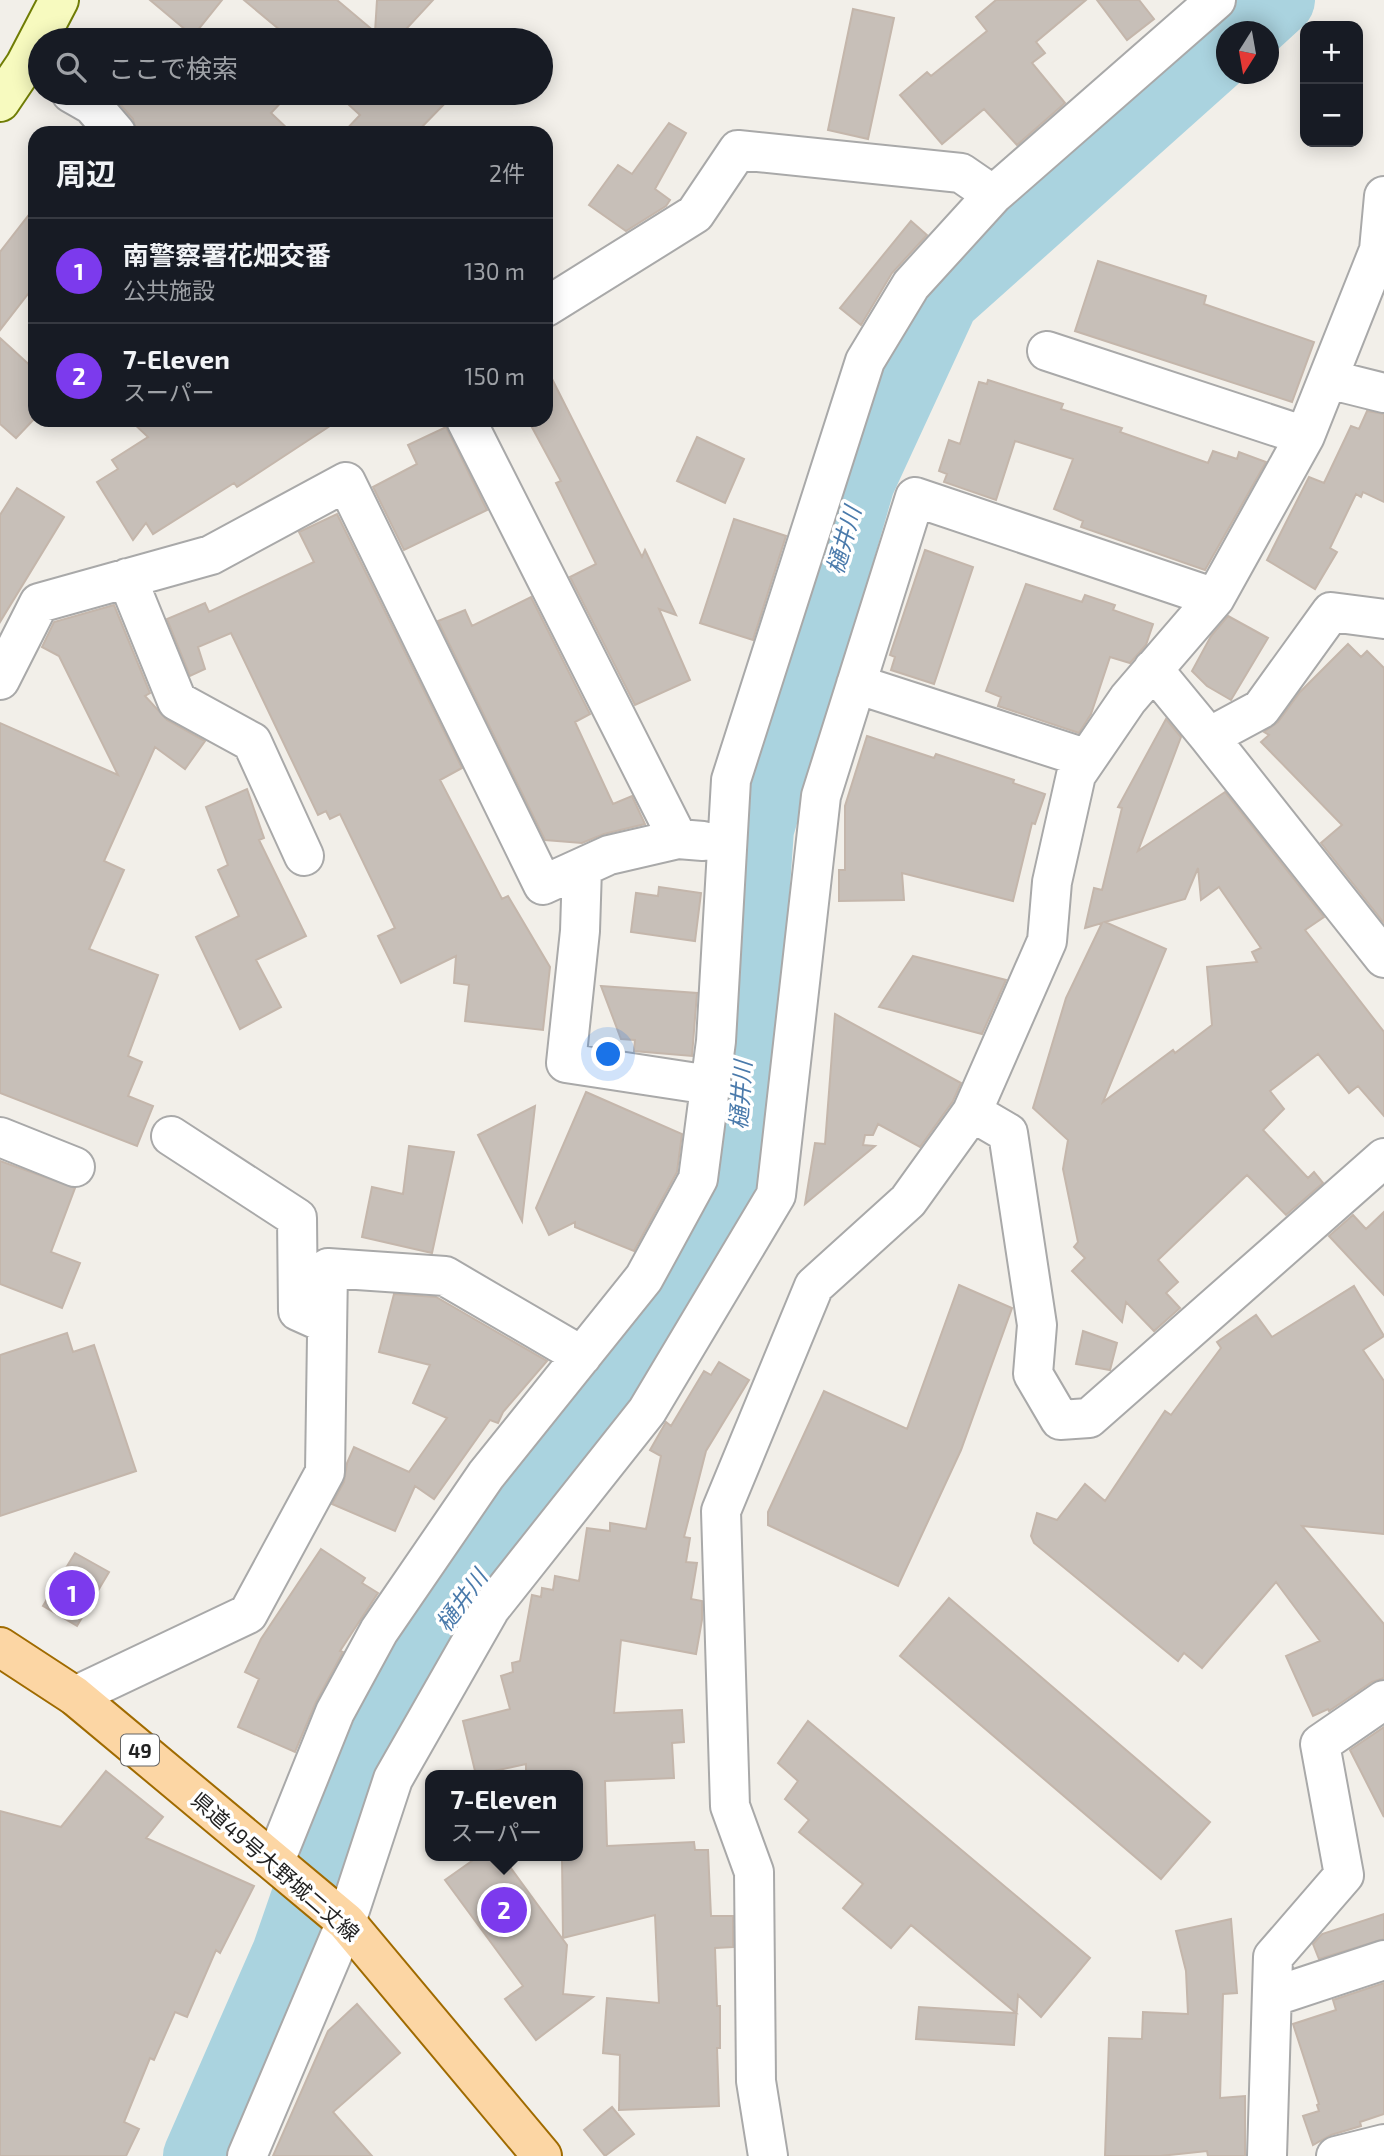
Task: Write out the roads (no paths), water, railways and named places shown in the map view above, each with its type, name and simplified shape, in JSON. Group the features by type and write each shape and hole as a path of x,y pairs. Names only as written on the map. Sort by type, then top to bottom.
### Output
{"main road":[{"name":"県道49号大野城二丈線","path":"0,1647 75,1696 346,1922 532,2153"}],"street":[{"path":"48,28 59,0"},
{"path":"275,1861 335,1712 379,1631 486,1475 644,1278 698,1179 716,1041 731,780 865,361 911,285 993,195 1205,3"},
{"path":"0,103 28,74"},
{"path":"90,105 110,126"},
{"path":"553,303 695,214 738,150 961,173 993,195"},
{"path":"768,2156 756,2081 754,1872 730,1806 721,1511 814,1286 908,1201 972,1112 1047,941 1052,882 1076,775 1085,758 1153,669 1215,598 1305,436 1379,250 1383,218"},
{"path":"1047,351 1305,436"},
{"path":"1328,379 1384,393"},
{"path":"470,427 678,839"},
{"path":"0,680 39,603 211,555 346,482 543,885 609,855 678,839 728,844"},
{"path":"247,2156 346,1922 393,1779 490,1609 647,1411 776,1195 821,796 915,497 1215,598"},
{"path":"127,578 177,701 252,742 304,856"},
{"path":"1209,737 1261,709 1331,612 1384,619"},
{"path":"1153,669 1384,958"},
{"path":"856,684 1085,758"},
{"path":"582,868 580,931 566,1063 710,1085"},
{"path":"972,1112 1008,1133 1037,1325 1033,1374 1060,1420 1089,1418 1384,1157"},
{"path":"171,1136 298,1218 298,1311 327,1324"},
{"path":"0,1137 75,1167"},
{"path":"75,1696 248,1614 325,1472 328,1268 445,1276 582,1356"},
{"path":"1267,2156 1273,1957 1344,1875 1320,1744 1384,1700"},
{"path":"1272,1997 1384,1960"},
{"path":"1336,2156 1384,2144"}],"waterway":[{"name":"樋井川","path":"1257,21 1280,0"},
{"name":"樋井川","path":"198,2156 287,1953 362,1736 648,1343 734,1186 759,829 860,482 944,300 1216,57"}],"place":[{"name":"南警察署花畑交番","path":"72,1593"},
{"name":"7-Eleven","path":"504,1910"}]}
